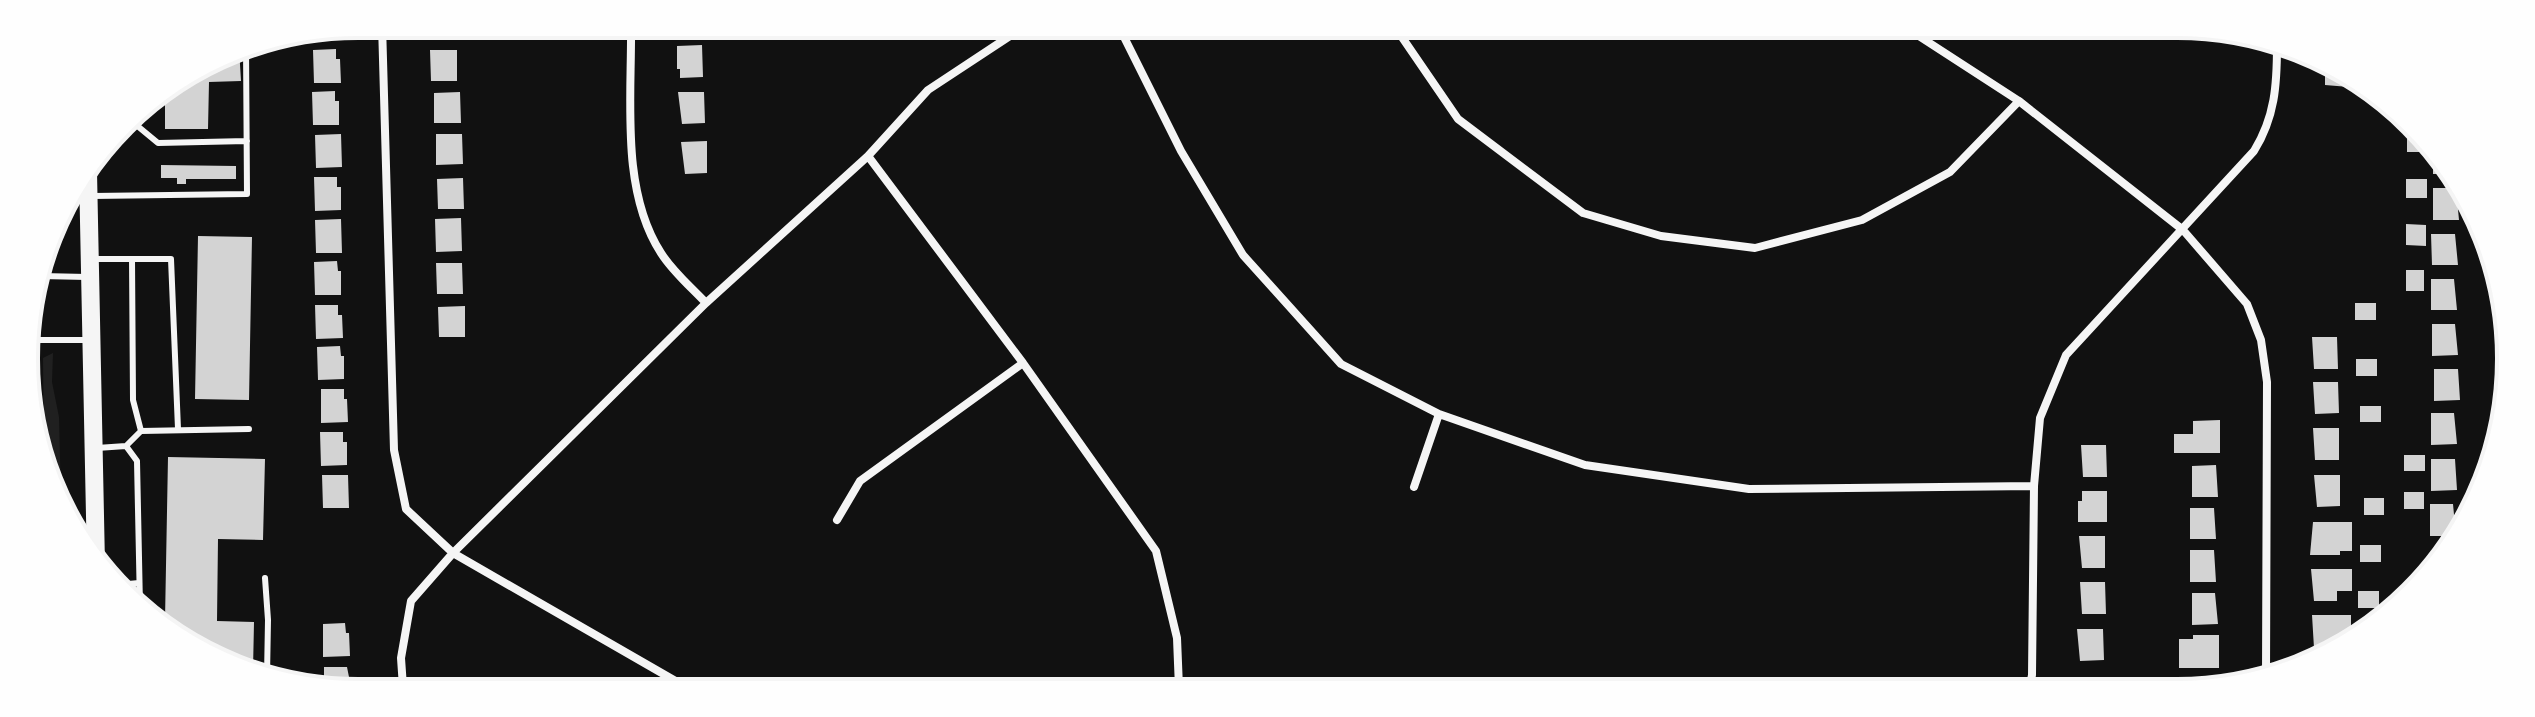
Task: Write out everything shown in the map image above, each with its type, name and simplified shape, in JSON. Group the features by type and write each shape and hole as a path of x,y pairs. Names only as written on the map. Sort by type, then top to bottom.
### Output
{"main road":[{"path":"89,186 93,539"}],"street":[{"path":"382,38 394,450 406,509 453,553 672,679"},
{"path":"631,38 636,193 660,252 706,303"},
{"path":"402,679 401,658 411,601 453,553 706,303 868,156 928,90 1007,38"},
{"path":"1124,38 1181,151 1243,255 1341,364 1439,414 1585,465 1749,489 2034,486"},
{"path":"1403,38 1458,119 1583,213 1661,236 1755,248 1862,220 1950,172 2019,101"},
{"path":"1922,38 2019,101 2183,230 2247,304 2265,358 2266,666"},
{"path":"2031,679 2034,486 2040,418 2066,355 2254,151 2265,132 2276,95 2277,54"},
{"path":"868,156 1023,363 1156,551 1177,638 1179,679"},
{"path":"837,520 860,481 1023,363"},
{"path":"1414,487 1439,414"}],"lane":[{"path":"89,197 247,194 246,58"},
{"path":"138,126 158,143 247,141"},
{"path":"132,259 133,400 141,431"},
{"path":"49,275 132,259 171,259 178,429"},
{"path":"39,340 92,340"},
{"path":"94,448 126,446 141,431 249,429"},
{"path":"126,446 137,461 139,592"},
{"path":"265,578 267,665"},
{"path":"131,584 139,583"}],"shaded area":[{"path":"53,353 52,382 59,417 60,477 44,421 43,358"}],"building":[{"path":"702,45 703,77 680,78 677,46"},
{"path":"336,49 336,59 340,59 341,83 314,83 313,50"},
{"path":"430,50 457,50 457,81 431,81"},
{"path":"240,61 241,81 209,82 208,129 165,129 165,103 198,81"},
{"path":"2325,75 2346,87 2325,85"},
{"path":"335,91 335,101 339,101 339,125 313,125 312,92"},
{"path":"460,92 461,123 434,123 434,93"},
{"path":"678,92 704,92 705,123 682,124"},
{"path":"341,134 342,167 316,168 315,135"},
{"path":"436,134 462,134 463,164 436,165"},
{"path":"2407,136 2421,152 2407,152"},
{"path":"707,141 707,173 685,174 681,142"},
{"path":"161,165 236,166 236,179 186,179 186,184 177,184 177,178 161,178"},
{"path":"314,177 337,177 337,187 341,187 341,210 315,211"},
{"path":"463,178 464,209 438,209 437,179"},
{"path":"2406,179 2427,179 2427,198 2406,198"},
{"path":"2433,188 2448,188 2458,205 2459,220 2433,220"},
{"path":"461,218 462,251 436,252 435,219"},
{"path":"341,219 342,253 316,253 315,220"},
{"path":"2406,224 2426,225 2426,246 2406,245"},
{"path":"2431,234 2455,234 2458,265 2432,265"},
{"path":"198,236 252,237 249,400 195,399"},
{"path":"337,261 338,271 341,271 341,295 315,295 314,262"},
{"path":"436,263 462,263 463,294 437,294"},
{"path":"2406,270 2424,270 2424,291 2406,291"},
{"path":"2431,279 2454,279 2457,310 2431,310"},
{"path":"2355,303 2376,303 2376,320 2355,320"},
{"path":"315,305 338,305 338,315 342,315 343,338 316,339"},
{"path":"465,306 465,337 439,337 438,307"},
{"path":"2432,324 2455,324 2458,355 2432,356"},
{"path":"2312,337 2337,337 2338,369 2314,369"},
{"path":"340,346 341,356 344,356 344,379 318,380 317,347"},
{"path":"2356,359 2377,359 2377,376 2356,376"},
{"path":"2434,369 2458,369 2460,400 2434,401"},
{"path":"2313,382 2338,382 2339,413 2315,414"},
{"path":"321,389 344,389 348,422 321,423"},
{"path":"2360,406 2381,406 2381,422 2360,422"},
{"path":"2431,413 2454,413 2457,444 2431,445"},
{"path":"2220,420 2220,453 2174,453 2174,434 2193,434 2193,421"},
{"path":"2313,428 2339,428 2339,460 2315,460"},
{"path":"320,432 343,432 343,442 347,442 347,465 321,466"},
{"path":"2081,445 2106,445 2107,477 2083,477"},
{"path":"2404,455 2425,455 2425,471 2404,471"},
{"path":"168,457 265,459 263,540 218,539 217,621 254,622 253,661 198,636 165,614"},
{"path":"2431,459 2455,459 2457,490 2431,491"},
{"path":"2216,465 2218,497 2192,497 2192,466"},
{"path":"322,475 348,475 349,508 323,508"},
{"path":"2314,475 2340,475 2340,506 2317,507"},
{"path":"2082,491 2107,491 2107,522 2078,522 2078,501 2082,501"},
{"path":"2404,492 2424,492 2424,509 2404,509"},
{"path":"2364,498 2384,498 2384,515 2364,515"},
{"path":"2430,504 2453,504 2454,518 2444,536 2430,536"},
{"path":"2190,508 2214,508 2216,539 2190,539"},
{"path":"2313,522 2352,522 2352,551 2340,551 2340,555 2310,555"},
{"path":"2079,536 2105,536 2105,568 2082,568"},
{"path":"2360,545 2381,545 2381,562 2360,562"},
{"path":"2190,550 2214,550 2216,582 2190,582"},
{"path":"2311,569 2352,569 2352,591 2337,591 2337,601 2314,601"},
{"path":"2080,582 2105,582 2106,614 2082,614"},
{"path":"2358,591 2379,591 2378,608 2358,608"},
{"path":"2192,593 2215,593 2218,624 2192,625"},
{"path":"2312,615 2351,615 2351,627 2314,648"},
{"path":"345,623 346,633 349,633 350,656 323,657 323,624"},
{"path":"2077,629 2103,629 2104,660 2080,661"},
{"path":"2193,635 2219,635 2219,668 2179,668 2179,639 2193,639"},
{"path":"324,667 347,667 349,679 338,678 324,677"}]}
